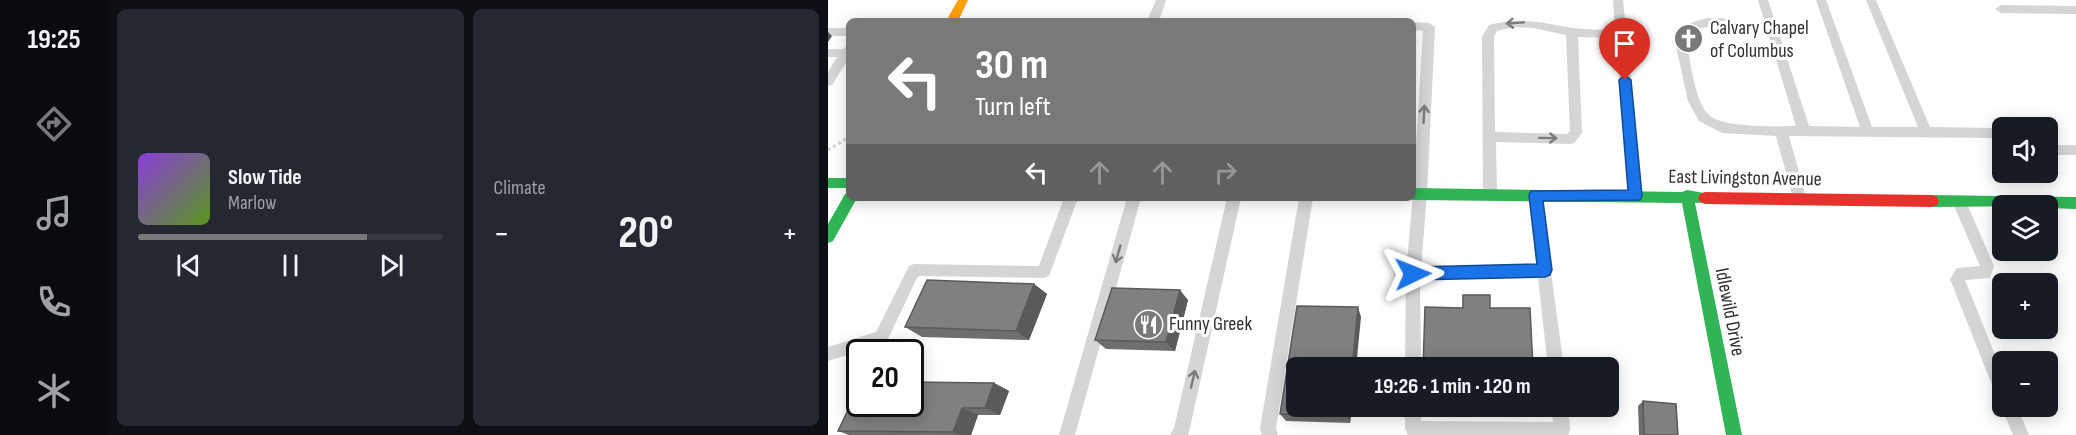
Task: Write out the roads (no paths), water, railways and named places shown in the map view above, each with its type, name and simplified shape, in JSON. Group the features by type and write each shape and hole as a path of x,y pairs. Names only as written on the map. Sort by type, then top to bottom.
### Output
{"main road":[{"path":"953,18 963,0"},
{"path":"828,183 846,183"},
{"name":"East Livingston Avenue","path":"1417,194 2076,203"},
{"name":"Idlewild Drive","path":"1687,196 1734,435"},
{"path":"828,237 848,201"}],"lane":[{"path":"1154,18 1161,0"},
{"path":"1618,0 1636,196"},
{"path":"1763,0 1804,131"},
{"path":"1821,0 1868,132"},
{"path":"1871,0 1926,132"},
{"path":"2001,9 2076,10"},
{"path":"1490,194 1488,37 1493,28 1506,23 1527,22 1572,32 1621,34"},
{"path":"1723,22 1688,27 1680,37 1694,101 1703,118 1722,128 1781,131 1992,133"},
{"path":"1413,357 1413,274 1429,27 1416,26"},
{"path":"828,32 846,32"},
{"path":"1489,138 1570,139 1576,133 1572,32"},
{"path":"828,53 846,51"},
{"path":"828,82 846,53"},
{"path":"1781,131 1799,198"},
{"path":"2058,150 2076,150"},
{"path":"1535,195 1555,357"},
{"path":"828,354 881,338 914,270 1044,272 1070,201"},
{"path":"1067,435 1133,201"},
{"path":"1178,435 1181,432 1233,201"},
{"path":"1270,435 1268,428 1306,201"},
{"path":"1959,201 1987,266 1985,273 1962,273 1957,279 1992,365"},
{"path":"1413,274 1545,270"},
{"path":"1413,417 1413,429 1562,430 1561,417"},
{"path":"2014,417 2021,435"}],"place":[{"name":"Calvary Chapel of Columbus","path":"1689,39"},
{"name":"Funny Greek","path":"1148,324"}]}
